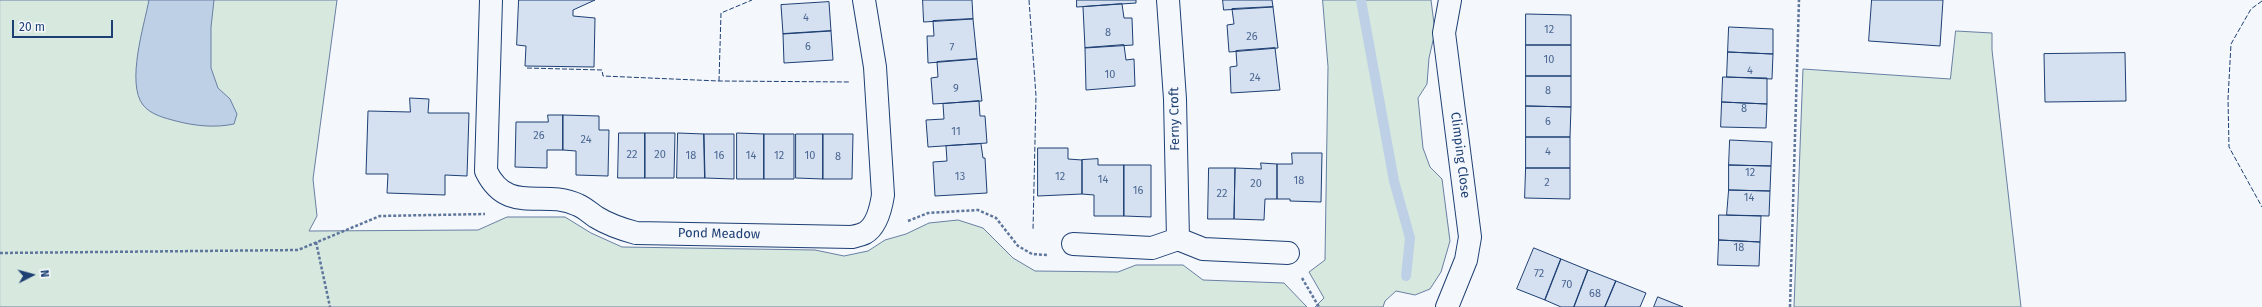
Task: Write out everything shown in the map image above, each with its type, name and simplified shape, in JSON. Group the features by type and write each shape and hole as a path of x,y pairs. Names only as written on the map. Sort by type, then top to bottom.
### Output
{"street":[{"path":"491,0 486,171 493,184 505,194"},
{"name":"Pond Meadow","path":"505,194 516,198 562,200 578,204 617,228 636,233 852,236 865,233 875,221 881,209 883,195 875,67 864,0"},
{"name":"Ferny Croft","path":"1168,0 1175,99 1178,239"},
{"name":"Climping Close","path":"1447,307 1466,260 1470,237 1444,33 1450,0"},
{"path":"1073,244 1152,248 1178,239 1203,249 1288,253"}],"path":[{"path":"1790,307 1799,0"},
{"path":"0,253 298,250 380,216 489,214 505,194"},
{"path":"875,221 902,222 928,213 978,210 996,218 1018,246 1032,254 1053,255 1073,244"},
{"path":"316,242 330,307"},
{"path":"1288,253 1319,307"}],"shaded area":[{"path":"0,0 337,0 313,179 317,216 309,231 478,230 507,217 565,217 591,233 622,247 815,250 844,256 868,251 885,240 906,234 929,223 958,220 983,228 1013,258 1035,271 1118,272 1136,265 1183,265 1203,280 1284,283 1307,307 0,307"},
{"path":"1323,0 1431,0 1435,32 1429,58 1427,84 1418,98 1423,148 1430,167 1442,179 1450,241 1441,272 1430,289 1415,295 1396,291 1385,301 1383,307 1315,307 1324,298 1309,272 1325,260 1328,67"},
{"path":"1956,31 1992,33 1992,50 2021,307 1794,307 1803,69 1950,79"}],"water":[{"path":"149,0 214,0 211,27 211,68 218,88 230,99 237,114 234,124 212,126 183,123 158,116 143,105 138,95 136,69 140,39"}],"building":[{"path":"519,0 595,0 573,10 573,16 595,18 594,67 525,66 526,46 517,45"},
{"path":"923,0 972,0 973,19 924,22"},
{"path":"1077,0 1136,0 1136,3 1077,7"},
{"path":"1223,0 1272,0 1273,7 1224,10"},
{"path":"1872,0 1943,0 1940,46 1869,41"},
{"path":"829,2 831,31 783,34 781,5"},
{"path":"1122,4 1124,18 1132,18 1133,45 1085,48 1083,7"},
{"path":"1273,7 1278,48 1229,52 1227,25 1234,24 1232,9"},
{"path":"1526,14 1571,15 1571,45 1526,45"},
{"path":"973,19 977,59 928,63 927,36 934,36 933,21"},
{"path":"1729,27 1773,29 1773,54 1728,52"},
{"path":"831,31 833,60 784,63 783,34"},
{"path":"1124,45 1126,60 1134,59 1135,86 1086,90 1085,48"},
{"path":"1526,45 1571,45 1571,76 1526,76"},
{"path":"1275,48 1280,90 1231,93 1230,67 1237,66 1236,51"},
{"path":"1728,52 1773,54 1772,79 1727,77"},
{"path":"2125,53 2126,101 2045,102 2044,54"},
{"path":"977,59 982,101 933,104 931,78 938,77 937,62"},
{"path":"1526,76 1571,76 1571,107 1526,106"},
{"path":"1723,77 1767,78 1767,104 1722,102"},
{"path":"410,98 429,99 428,113 469,113 467,176 445,175 445,195 387,193 388,174 366,174 368,111 410,112"},
{"path":"979,101 980,116 985,116 987,143 928,147 926,120 944,119 943,104"},
{"path":"1722,102 1767,104 1766,128 1721,127"},
{"path":"1526,106 1571,107 1570,137 1526,137"},
{"path":"548,115 563,115 563,150 547,150 547,168 515,167 516,122 548,122"},
{"path":"563,115 599,116 599,130 609,130 608,176 576,175 576,151 563,150"},
{"path":"619,133 645,133 645,178 618,178"},
{"path":"645,133 675,133 674,178 645,178"},
{"path":"678,133 704,134 705,178 677,178"},
{"path":"737,133 764,134 764,179 737,179"},
{"path":"704,134 734,134 734,179 705,178"},
{"path":"764,134 794,134 794,179 764,179"},
{"path":"796,134 823,134 823,179 796,178"},
{"path":"823,134 853,134 852,179 823,179"},
{"path":"1526,137 1570,137 1570,168 1526,168"},
{"path":"1730,140 1772,142 1771,166 1729,165"},
{"path":"981,144 983,158 985,158 987,193 935,196 933,162 947,161 946,146"},
{"path":"1038,148 1068,148 1068,159 1082,160 1082,194 1038,196"},
{"path":"1292,153 1322,153 1321,202 1277,199 1277,164 1292,164"},
{"path":"1098,159 1098,165 1124,165 1124,216 1094,216 1094,195 1082,194 1082,160"},
{"path":"1261,163 1277,164 1277,199 1265,199 1264,220 1234,219 1235,168 1261,169"},
{"path":"1124,165 1151,165 1151,217 1124,216"},
{"path":"1729,165 1771,166 1770,191 1729,190"},
{"path":"1209,168 1235,168 1234,219 1208,219"},
{"path":"1526,168 1570,168 1570,199 1525,198"},
{"path":"1729,190 1770,191 1769,216 1727,215"},
{"path":"1719,215 1761,216 1760,242 1719,240"},
{"path":"1719,240 1760,242 1759,266 1718,265"},
{"path":"1534,248 1561,259 1545,300 1517,289"},
{"path":"1561,259 1588,270 1574,307 1561,307 1545,300"},
{"path":"1588,270 1616,281 1605,307 1574,307"},
{"path":"1616,281 1646,293 1640,307 1605,307"},
{"path":"1658,297 1683,307 1654,307"}],"waterway":[{"path":"1361,0 1394,181 1410,238 1406,276"}],"fence":[{"path":"719,81 721,13 752,0"},
{"path":"1029,0 1036,96 1033,230"},
{"path":"2262,1 2251,9 2231,44 2228,99 2229,147 2262,207"},
{"path":"527,68 602,70 603,76 719,81 850,82"}]}
